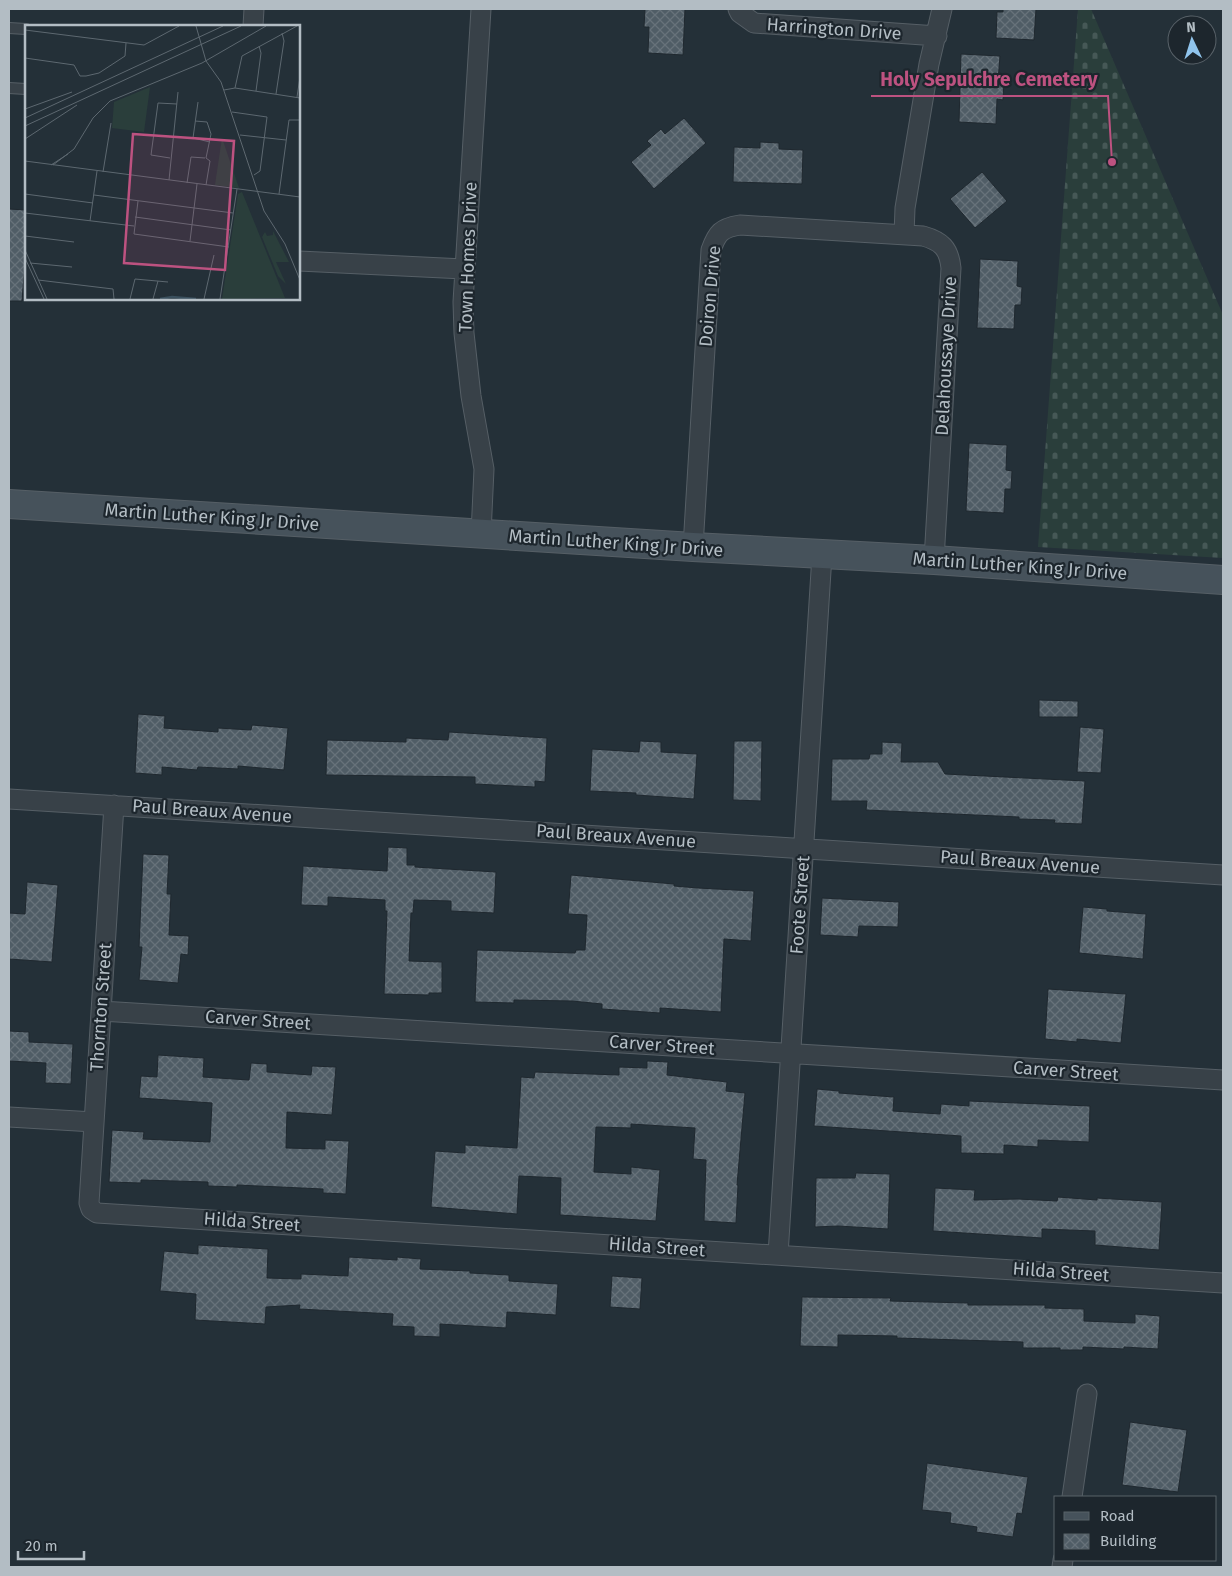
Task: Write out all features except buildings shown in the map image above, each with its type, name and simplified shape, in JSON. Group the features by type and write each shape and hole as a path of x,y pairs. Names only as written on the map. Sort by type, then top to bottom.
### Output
{"street":[{"path":"253,25 254,9"},
{"name":"Town Homes Drive","path":"481,9 464,268 464,333 471,396 484,469 481,534"},
{"name":"Harrington Drive","path":"738,9 744,17 754,23 937,36"},
{"path":"904,235 905,208 929,64 942,9"},
{"name":"Doiron Drive","path":"693,548 711,250 718,233 728,227 740,225 904,235"},
{"name":"Delahoussaye Drive","path":"904,235 935,239 945,248 950,259 951,268 934,560"},
{"path":"300,261 464,268"},
{"name":"Martin Luther King Jr Drive","path":"9,504 693,548 934,560 1223,580"},
{"name":"Foote Street","path":"778,1255 822,555"},
{"name":"Paul Breaux Avenue","path":"9,799 1223,875"},
{"name":"Thornton Street","path":"91,1209 89,1202 114,805"},
{"name":"Carver Street","path":"101,1010 1223,1080"},
{"path":"9,1117 94,1122"},
{"name":"Hilda Street","path":"91,1209 97,1213 1223,1283"},
{"path":"1072,1496 1087,1394"}],"lane":[{"path":"9,28 25,29"},
{"path":"9,88 25,89"}],"green space":[{"path":"1078,9 1091,9 1223,315 1223,558 1038,547"}],"place":[{"name":"Holy Sepulchre Cemetery","path":"1112,162"}]}
